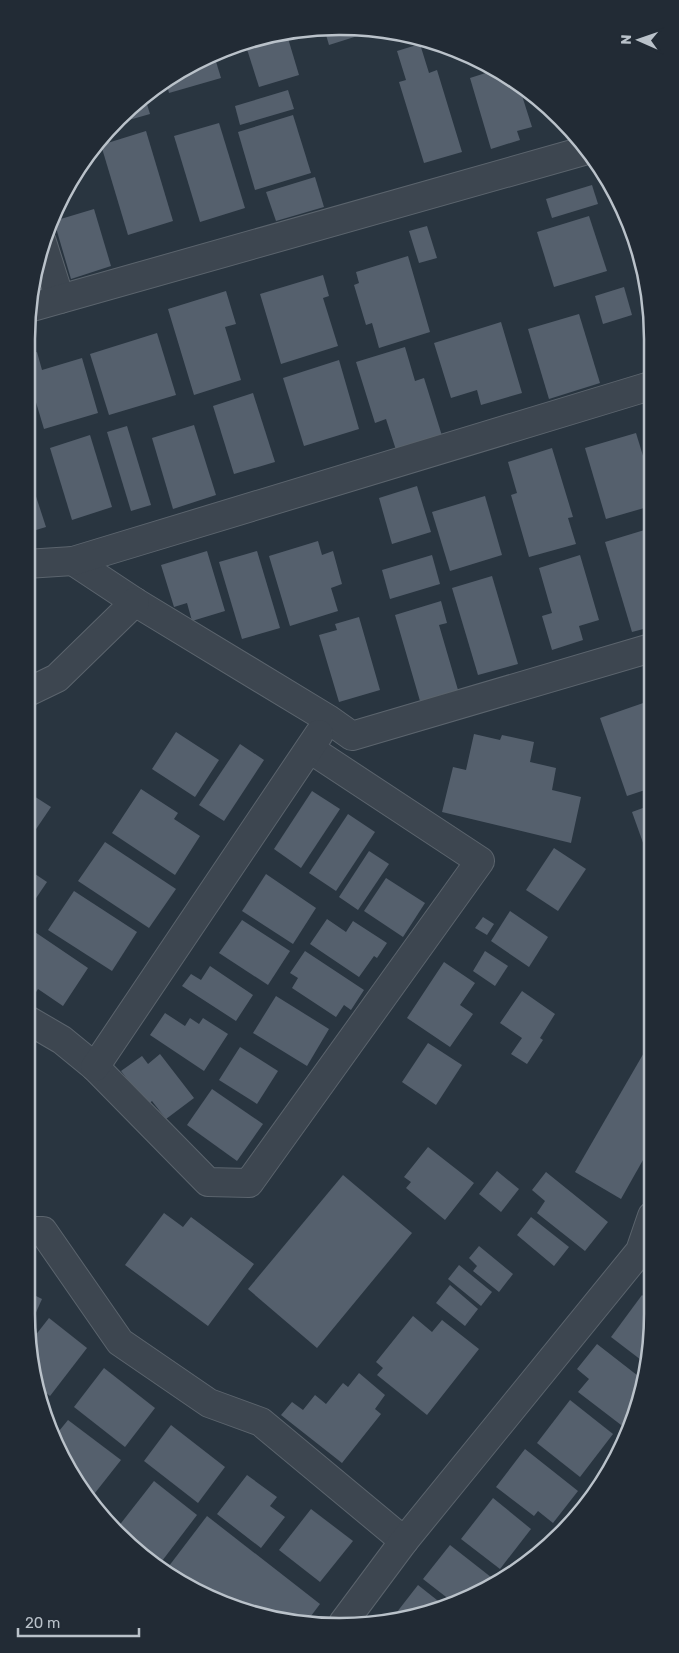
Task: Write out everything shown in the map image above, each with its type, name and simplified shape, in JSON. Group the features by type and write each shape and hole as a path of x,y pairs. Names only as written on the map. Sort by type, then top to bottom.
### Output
{"street":[{"path":"37,305 579,152"},
{"path":"46,256 60,299"},
{"path":"35,563 73,560 644,388"},
{"path":"73,560 135,602 328,719 352,736 644,650"},
{"path":"35,689 57,678 135,602"},
{"path":"95,1066 310,749 328,719"},
{"path":"35,1024 62,1040 95,1066 208,1182 249,1183 480,861 310,749"},
{"path":"35,1231 43,1231 120,1342 209,1403 261,1422 404,1541"},
{"path":"346,1618 404,1541 644,1258"}],"building":[{"path":"326,36 358,36 329,45"},
{"path":"288,40 299,75 259,87 247,49"},
{"path":"417,45 421,46 429,73 437,70 462,152 424,163 399,82 406,80 397,51"},
{"path":"216,61 221,78 169,93 168,88 170,86"},
{"path":"486,73 522,96 532,127 517,131 520,140 491,149 470,78"},
{"path":"288,90 294,109 240,125 235,106"},
{"path":"147,104 150,114 128,120"},
{"path":"293,115 311,173 255,190 238,132"},
{"path":"219,123 245,208 200,222 174,136"},
{"path":"146,131 173,221 128,235 102,149 108,143"},
{"path":"315,177 324,207 276,221 266,192"},
{"path":"592,185 598,204 552,218 546,199"},
{"path":"94,209 111,266 71,279 56,228 60,219"},
{"path":"589,216 607,271 554,287 537,232"},
{"path":"427,226 437,258 419,263 409,231"},
{"path":"408,256 430,332 379,348 372,323 366,325 354,285 359,283 356,272"},
{"path":"323,275 329,296 323,298 338,346 281,364 260,294"},
{"path":"624,287 632,315 603,324 595,296"},
{"path":"226,291 236,324 225,327 241,380 194,395 168,309"},
{"path":"579,314 600,383 549,399 528,329"},
{"path":"501,322 522,393 481,405 477,390 451,398 434,343"},
{"path":"157,333 176,395 109,415 90,354"},
{"path":"405,347 415,381 424,378 443,439 397,453 386,419 375,423 356,362"},
{"path":"37,352 42,370 82,358 98,413 44,429 35,399 35,353"},
{"path":"339,360 359,429 304,446 283,378"},
{"path":"253,393 275,462 234,474 213,406"},
{"path":"194,425 216,495 173,509 152,438"},
{"path":"127,426 151,505 131,511 107,432"},
{"path":"636,433 644,459 644,508 606,519 585,448"},
{"path":"90,435 112,507 72,520 50,448"},
{"path":"552,448 573,517 568,518 576,544 529,557 511,495 517,493 508,462"},
{"path":"417,486 431,532 392,544 379,498"},
{"path":"35,493 46,527 35,530"},
{"path":"485,496 502,555 450,571 432,512"},
{"path":"644,530 644,629 632,632 605,542"},
{"path":"318,541 322,555 333,551 342,584 331,588 338,611 290,626 269,556"},
{"path":"207,551 225,611 192,621 187,603 174,607 161,565"},
{"path":"257,551 280,628 242,639 219,562"},
{"path":"432,555 440,584 390,599 382,570"},
{"path":"580,555 599,620 579,626 583,640 552,650 542,616 552,613 539,568"},
{"path":"492,576 518,664 478,675 452,588"},
{"path":"441,601 447,623 439,625 458,690 420,701 395,615"},
{"path":"359,617 380,690 339,702 319,635 337,630 335,624"},
{"path":"644,703 644,790 627,796 600,718"},
{"path":"176,732 219,760 195,797 152,769"},
{"path":"474,734 500,740 502,735 534,742 530,762 556,768 552,790 581,797 571,843 442,812 453,767 466,770"},
{"path":"240,744 264,760 224,821 199,805"},
{"path":"141,789 178,813 174,819 200,836 175,875 112,833"},
{"path":"312,791 340,809 301,868 274,849"},
{"path":"35,797 51,807 35,831"},
{"path":"644,808 644,845 632,812"},
{"path":"348,814 375,832 336,891 309,873"},
{"path":"105,842 176,889 149,928 78,881"},
{"path":"554,848 586,869 558,911 526,890"},
{"path":"369,851 389,864 358,910 339,897"},
{"path":"35,874 47,882 35,900"},
{"path":"266,874 316,908 293,944 242,911"},
{"path":"386,878 425,903 403,937 364,911"},
{"path":"74,891 137,932 112,971 48,930"},
{"path":"510,911 548,937 529,967 491,941"},
{"path":"483,917 494,924 487,935 475,928"},
{"path":"327,919 346,932 353,921 387,943 377,958 374,956 359,977 310,944"},
{"path":"242,920 290,951 268,985 219,953"},
{"path":"35,932 88,968 63,1006 38,989 35,994"},
{"path":"305,951 364,990 351,1010 344,1005 336,1017 292,988 298,978 290,973"},
{"path":"485,951 508,966 495,986 473,971"},
{"path":"444,962 475,983 460,1005 473,1014 450,1047 407,1018"},
{"path":"210,966 253,995 236,1021 182,986 191,974 201,980"},
{"path":"522,991 555,1014 540,1038 543,1040 527,1064 511,1054 522,1038 500,1023"},
{"path":"276,996 329,1029 307,1066 253,1033"},
{"path":"165,1013 185,1026 190,1018 199,1024 203,1018 228,1034 204,1071 150,1035"},
{"path":"428,1043 462,1065 436,1105 402,1082"},
{"path":"240,1047 278,1071 257,1104 219,1080"},
{"path":"644,1053 644,1158 621,1199 575,1172"},
{"path":"160,1054 194,1098 166,1119 152,1101 147,1105 121,1071 142,1056 148,1064"},
{"path":"212,1089 263,1124 237,1161 187,1125"},
{"path":"428,1147 474,1183 445,1220 406,1188 411,1182 404,1177"},
{"path":"497,1171 519,1189 501,1212 479,1194"},
{"path":"546,1172 608,1222 585,1251 537,1213 545,1201 532,1190"},
{"path":"343,1175 412,1233 317,1348 248,1289"},
{"path":"164,1213 183,1227 191,1217 254,1264 208,1326 125,1265"},
{"path":"531,1217 569,1247 554,1266 517,1235"},
{"path":"479,1246 513,1274 499,1292 473,1271 477,1266 469,1258"},
{"path":"459,1265 492,1292 481,1306 448,1279"},
{"path":"450,1285 478,1309 465,1326 436,1303"},
{"path":"642,1295 644,1297 644,1314 640,1359 611,1337"},
{"path":"35,1296 42,1299 35,1315"},
{"path":"413,1316 432,1332 442,1320 479,1349 427,1415 377,1375 383,1368 376,1362"},
{"path":"49,1318 87,1348 50,1396 45,1392 36,1334"},
{"path":"597,1344 637,1375 622,1426 578,1392 589,1379 577,1369"},
{"path":"104,1368 155,1408 125,1447 74,1407"},
{"path":"359,1373 385,1395 375,1409 381,1414 342,1463 281,1415 292,1402 303,1410 315,1395 326,1404 343,1383 348,1387"},
{"path":"570,1400 613,1434 580,1477 537,1443"},
{"path":"68,1420 121,1460 94,1494 76,1466 59,1431"},
{"path":"171,1425 225,1467 198,1503 144,1461"},
{"path":"525,1449 578,1491 553,1523 538,1511 534,1516 496,1487"},
{"path":"247,1475 277,1497 270,1506 285,1517 261,1548 217,1514"},
{"path":"154,1481 197,1515 162,1561 120,1524"},
{"path":"493,1498 531,1529 500,1569 461,1539"},
{"path":"311,1509 353,1541 320,1582 279,1550"},
{"path":"207,1516 320,1604 311,1616 261,1608 205,1587 169,1566"},
{"path":"450,1545 491,1577 448,1598 423,1579"},
{"path":"418,1585 439,1601 418,1608 397,1612"}]}
